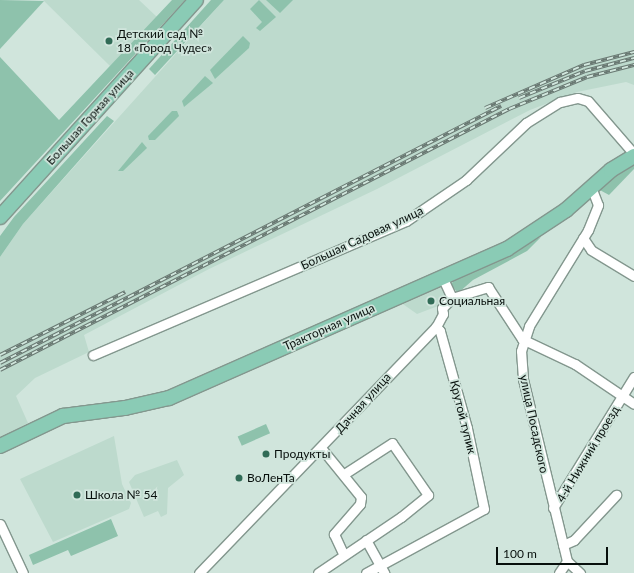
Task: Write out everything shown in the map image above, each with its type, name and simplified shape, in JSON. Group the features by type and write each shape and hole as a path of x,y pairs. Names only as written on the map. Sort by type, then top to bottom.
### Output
{"main road":[{"name":"Большая Горная улица","path":"0,217 196,0"},
{"name":"Тракторная улица","path":"0,446 63,416 125,408 169,398 442,277 531,236 591,187 634,155"}],"street":[{"name":"Большая Садовая улица","path":"93,355 406,220 466,180 526,123 560,102 578,98 588,101 634,155"},
{"path":"522,339 583,238 598,205 591,187"},
{"path":"583,238 591,250 634,276"},
{"path":"442,277 452,298 488,287 522,339 575,364 634,404"},
{"name":"Дачная улица","path":"199,573 322,449 436,327 443,314 442,308 452,298"},
{"name":"Крутой тупик","path":"382,569 484,509 467,428 440,331 436,327"},
{"name":"улица Посадского","path":"522,339 523,378 553,508 567,561"},
{"name":"4-й Нижний проезд","path":"553,508 634,377"},
{"path":"318,573 343,553 366,540 427,498 427,491 392,443 344,474"},
{"path":"322,449 344,474 362,501 334,534 343,553"},
{"path":"563,545 574,540 616,495"},
{"path":"0,524 23,573"},
{"path":"366,540 382,569 366,573"},
{"path":"559,573 567,561 580,573"}],"shaded area":[{"name":"Детский сад № 18 «Город Чудес»","path":"43,0 139,0 157,17 110,66"},
{"path":"224,0 634,0 634,85 626,82 577,92 530,110 377,189 209,269 84,335 89,352 35,378 16,396 28,423 0,438 0,257 23,224"},
{"path":"440,285 445,293 438,306 417,314 400,302"},
{"name":"Школа № 54","path":"114,436 122,484 131,503 129,509 53,542 20,479"},
{"path":"177,460 184,475 168,488 167,514 161,517 158,511 144,517 129,482 135,475"}],"green space":[{"path":"0,0 44,1 0,49"},
{"path":"172,0 185,0 0,201 0,57 59,120"},
{"path":"211,0 224,0 155,75 149,69"},
{"path":"259,0 276,17 260,31 256,28 262,22 250,9"},
{"path":"266,0 293,0 280,13"},
{"path":"243,36 250,43 249,48 215,79 210,70"},
{"path":"205,76 213,83 184,107 182,101"},
{"path":"172,111 177,111 179,116 155,140 149,140 148,136"},
{"path":"107,116 114,121 23,224 0,257 0,236 14,217"},
{"path":"142,142 147,148 123,171 118,171"},
{"path":"634,163 634,169 609,195 598,189"},
{"path":"541,237 527,251 473,280 458,293 451,285 455,278"},
{"path":"266,424 270,433 242,446 238,437"},
{"path":"111,519 118,536 71,556 68,550 33,565 29,555"}],"railway":[{"path":"485,108 584,65 634,52"},
{"path":"519,98 585,71 634,58"},
{"path":"0,370 509,109 587,77 634,65"},
{"path":"0,363 501,106"},
{"path":"0,355 125,292"}],"place":[{"name":"Детский сад № 18 «Город Чудес»","path":"109,41"},
{"name":"Социальная","path":"431,301"},
{"name":"Продукты","path":"266,454"},
{"name":"ВоЛенТа","path":"239,478"},
{"name":"Школа № 54","path":"77,495"}]}
